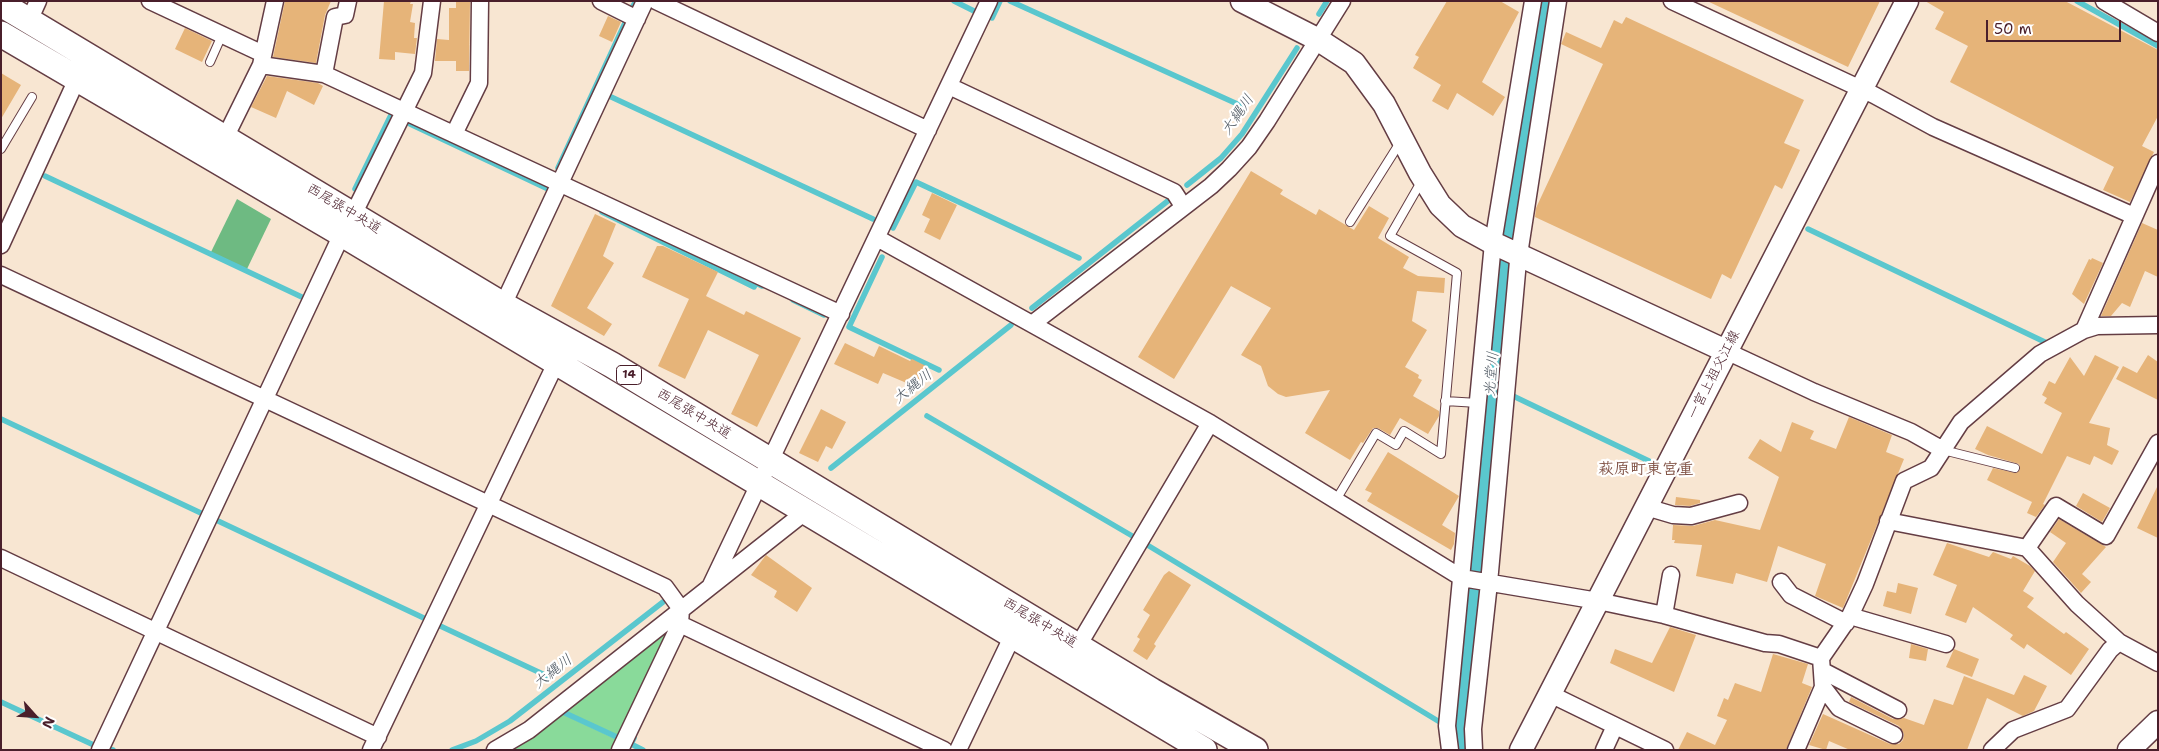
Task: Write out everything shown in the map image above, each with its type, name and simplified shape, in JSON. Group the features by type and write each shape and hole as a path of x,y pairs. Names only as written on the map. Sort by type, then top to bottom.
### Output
{"main road":[{"path":"1242,1 1317,39 1354,63 1384,104 1423,178 1440,205 1455,219 1506,249 1726,351"},
{"name":"一宮上祖父江線","path":"1521,750 1907,1"},
{"name":"西尾張中央道","path":"1,4 33,11 225,138 347,224 556,363 1204,750"},
{"name":"西尾張中央道","path":"1,34 77,80 503,305 612,365 1078,646 1255,750"},
{"path":"2129,750 2158,722"}],"street":[{"path":"150,1 222,35 261,59 324,74 559,185 841,314"},
{"path":"225,138 261,59 276,1"},
{"path":"324,74 335,17 345,15 348,1"},
{"path":"100,750 347,224 423,73 432,1"},
{"path":"454,134 479,83 480,1"},
{"path":"601,1 637,19"},
{"path":"503,305 645,1"},
{"path":"656,1 928,130"},
{"path":"711,585 989,1"},
{"path":"1032,324 1211,186 1249,147 1342,1"},
{"path":"1474,750 1473,729 1487,582 1506,249 1533,1"},
{"path":"1450,750 1447,726 1464,579 1478,403 1506,249 1558,1"},
{"path":"1672,1 1861,90 1933,127 2134,216"},
{"path":"2104,1 2158,33"},
{"path":"1,245 77,80"},
{"path":"949,86 1174,192 1183,206"},
{"path":"2084,330 2158,163"},
{"path":"877,238 1210,424 1464,579 1598,601 1664,615 1765,643 1779,644 1822,672 1898,710"},
{"path":"1,276 665,587 680,616 944,750"},
{"path":"1796,750 1822,672 1865,584 1904,481 1932,468 1961,422 1979,404 2040,354 2084,330 2097,326 2157,326"},
{"path":"1726,351 1814,392 1911,432 1943,450"},
{"path":"1,558 156,631 374,743 487,503 556,363"},
{"path":"1078,646 1210,424"},
{"path":"2027,548 2056,506 2106,536 2158,443"},
{"path":"1646,507 1673,515 1691,516 1739,503"},
{"path":"495,750 529,730 680,616 711,585 805,512"},
{"path":"1888,521 2027,548 2077,604 2119,642 2158,663"},
{"path":"1664,615 1671,575"},
{"path":"1781,582 1791,595 1848,620 1946,644"},
{"path":"620,750 680,616"},
{"path":"958,750 1012,636"},
{"path":"1992,750 2013,730 2067,709 2110,650 2119,642"},
{"path":"1822,672 1839,708 1894,735"},
{"path":"1550,694 1665,750"},
{"path":"1604,750 1615,726"}],"lane":[{"path":"210,62 222,35"},
{"path":"1,149 32,96"},
{"path":"1350,222 1402,139"},
{"path":"1336,500 1376,433 1396,445 1404,431 1441,454 1457,273 1390,236 1423,178"},
{"path":"1445,401 1478,403"},
{"path":"1943,450 2015,468"}],"green space":[{"path":"237,199 271,219 247,269 211,252"},
{"path":"671,626 619,737 561,710"},
{"path":"558,712 618,740 613,750 506,750"}],"building":[{"path":"285,1 331,1 325,15 316,63 273,57"},
{"path":"384,1 411,1 410,4 413,4 410,22 415,23 414,38 417,38 415,54 395,52 395,60 379,59"},
{"path":"1447,1 1500,1 1519,12 1482,82 1505,97 1493,116 1457,93 1448,110 1432,101 1441,85 1413,68 1419,57 1415,55"},
{"path":"1707,1 1880,1 1848,67"},
{"path":"1925,1 2065,1 2158,50 2158,116 2142,146 2154,152 2130,202 2103,190 2114,167 1950,82 1968,46 1935,29 1944,12"},
{"path":"456,2 470,2 469,71 456,71 456,61 435,61 437,39 449,40 449,8 456,8"},
{"path":"608,16 621,22 612,42 599,36"},
{"path":"1626,17 1804,100 1784,143 1800,150 1782,189 1775,185 1731,279 1722,274 1711,299 1535,217 1536,208 1603,64 1561,44 1566,32 1601,48 1614,20 1622,24"},
{"path":"185,28 212,41 202,62 175,49"},
{"path":"1,73 21,85 1,119"},
{"path":"267,76 318,83 323,86 314,105 287,91 276,118 251,107"},
{"path":"1251,171 1283,190 1280,194 1316,215 1319,209 1354,230 1369,206 1389,218 1378,238 1409,257 1403,268 1418,276 1445,278 1444,293 1417,291 1412,321 1427,330 1405,367 1419,375 1418,378 1422,380 1413,396 1439,411 1439,416 1428,434 1400,418 1390,435 1378,428 1373,428 1363,443 1361,442 1350,460 1305,433 1330,390 1286,397 1278,394 1268,386 1261,366 1241,355 1271,308 1231,286 1174,379 1138,357"},
{"path":"932,193 957,205 940,240 924,232 930,219 922,215"},
{"path":"595,214 616,224 603,256 614,263 587,308 612,324 604,336 551,306"},
{"path":"2142,223 2158,230 2158,277 2145,271 2130,307 2122,303 2111,316 2101,316"},
{"path":"657,246 663,246 718,272 706,296 744,315 746,311 801,338 757,427 731,414 759,355 708,330 685,379 658,366 689,299 642,277"},
{"path":"2092,258 2103,263 2084,304 2072,294 2089,259 2091,260"},
{"path":"845,343 874,357 879,346 910,361 912,359 926,366 923,373 927,375 916,387 883,373 878,384 834,364"},
{"path":"2095,355 2119,367 2089,423 2110,428 2107,445 2119,451 2112,465 2094,456 2090,465 2067,456 2043,504 2045,505 2036,517 2027,513 2032,502 1987,480 1993,468 2016,473 2020,470 2019,464 1975,449 1987,426 2042,454 2062,413 2044,403 2047,398 2042,395 2049,381 2055,384 2070,357 2084,376"},
{"path":"2148,355 2158,362 2158,400 2116,379 2123,366 2137,373"},
{"path":"821,409 846,422 832,449 826,446 818,462 799,453"},
{"path":"1849,417 1892,435 1886,452 1904,459 1843,608 1815,596 1826,564 1778,546 1767,582 1736,573 1733,584 1696,576 1702,545 1674,543 1675,540 1672,540 1673,525 1693,526 1715,520 1760,530 1779,477 1748,458 1760,439 1781,452 1792,422 1814,431 1810,439 1836,449"},
{"path":"1388,452 1459,496 1442,525 1455,533 1454,544 1451,550 1367,501 1372,493 1365,490"},
{"path":"2158,485 2158,538 2137,528"},
{"path":"2083,493 2110,508 2102,522 2076,506"},
{"path":"1676,497 1700,500 1700,503 1690,506 1675,505"},
{"path":"2059,519 2106,547 2082,574 2091,582 2081,593 2053,562 2066,543 2050,532"},
{"path":"1947,543 1989,557 1993,552 2011,559 2013,556 2035,571 2023,591 2034,598 2027,607 2064,634 2066,632 2089,649 2071,675 2027,644 2024,649 2010,639 2013,635 1973,607 1966,623 1945,615 1957,585 1933,575"},
{"path":"766,555 812,588 797,612 774,597 777,591 751,575"},
{"path":"1169,571 1191,585 1154,644 1156,646 1147,660 1133,651 1140,639 1137,637 1150,615 1143,610 1164,575"},
{"path":"1898,583 1918,588 1911,614 1883,606 1887,591 1896,593"},
{"path":"1670,627 1696,635 1674,692 1610,663 1615,649 1652,663"},
{"path":"1911,644 1928,649 1926,661 1909,658"},
{"path":"1954,649 1979,659 1972,677 1946,667"},
{"path":"1773,654 1808,664 1802,683 1812,687 1786,750 1678,750 1687,732 1715,745 1727,720 1717,716 1724,698 1728,700 1735,683 1761,692"},
{"path":"2024,675 2047,686 2034,711 2023,716 1987,698 1967,750 1850,750 1829,741 1826,750 1809,745 1823,714 1890,744 1899,744 1903,740 1904,734 1899,726 1849,702 1851,697 1893,719 1904,718 1924,725 1934,699 1953,705 1964,676 2014,695"}],"waterway":[{"path":"633,6 636,1"},
{"path":"954,1 974,11"},
{"path":"992,18 1000,1"},
{"path":"1010,1 1244,107"},
{"name":"大縄川","path":"1319,14 1327,1"},
{"name":"光堂川","path":"1463,750 1461,727 1479,550 1495,340 1514,189 1544,1"},
{"path":"2077,1 2158,46"},
{"path":"558,168 625,23"},
{"name":"大縄川","path":"1187,185 1221,158 1242,134 1297,48"},
{"path":"607,95 873,219"},
{"path":"355,189 391,115"},
{"path":"410,124 548,189"},
{"path":"45,176 306,299"},
{"path":"893,228 916,182 1079,258"},
{"name":"大縄川","path":"1032,308 1169,200"},
{"path":"602,212 754,287 756,283 762,286"},
{"path":"1808,229 2049,344"},
{"path":"882,257 849,327 939,370"},
{"path":"793,300 824,315"},
{"name":"大縄川","path":"831,468 1011,325"},
{"path":"1511,395 1649,461"},
{"path":"927,416 1134,537"},
{"path":"1,419 203,514"},
{"path":"216,520 428,620"},
{"path":"1149,546 1443,724"},
{"name":"大縄川","path":"452,750 476,741 510,721 663,602"},
{"path":"436,624 547,676"},
{"path":"1,702 98,747"},
{"path":"565,713 619,738"},
{"path":"634,738 631,744 643,750"},
{"path":"105,748 113,750"}],"district":[{"name":"萩原町東宮重","path":"1646,470"}]}
